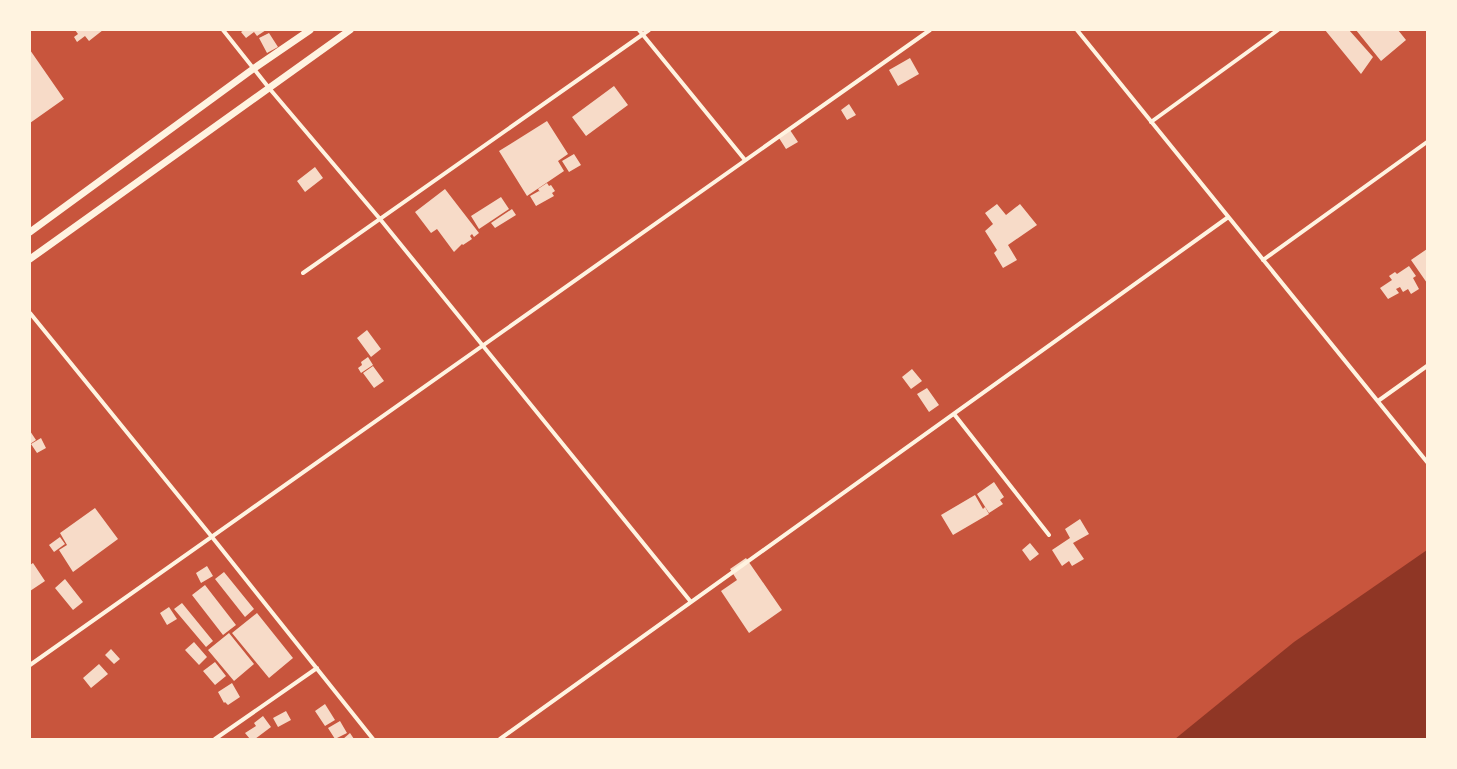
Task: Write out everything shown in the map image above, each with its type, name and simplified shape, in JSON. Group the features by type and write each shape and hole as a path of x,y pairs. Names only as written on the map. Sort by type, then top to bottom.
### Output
{"street":[{"path":"223,30 253,69 380,219 691,602"},
{"path":"30,232 253,69 310,30"},
{"path":"30,259 350,30"},
{"path":"639,30 745,160"},
{"path":"303,273 649,30"},
{"path":"30,665 930,30"},
{"path":"1077,30 1227,218 1263,260 1427,462"},
{"path":"1151,122 1278,30"},
{"path":"1263,260 1427,142"},
{"path":"500,739 1227,218"},
{"path":"30,313 212,537 372,739"},
{"path":"1378,401 1427,366"},
{"path":"954,414 1049,535"},
{"path":"215,739 317,668"}],"shaded area":[{"path":"1427,550 1427,739 1175,739 1294,642"}],"building":[{"path":"75,30 103,30 89,41 85,36 77,42 74,37 78,34"},
{"path":"244,30 266,30 257,36 254,32 246,38 241,32"},
{"path":"1325,30 1349,30 1373,57 1361,74"},
{"path":"1356,30 1398,30 1406,40 1381,61"},
{"path":"269,33 278,47 267,53 259,38"},
{"path":"30,50 64,99 30,123"},
{"path":"910,58 919,74 898,86 889,70"},
{"path":"614,86 628,105 586,136 572,117"},
{"path":"849,104 856,115 847,120 841,110"},
{"path":"547,121 568,154 558,161 564,171 527,196 499,151"},
{"path":"790,130 798,142 786,149 779,138"},
{"path":"574,154 581,165 569,172 562,161"},
{"path":"315,167 323,178 305,192 297,181"},
{"path":"547,183 549,186 551,185 555,191 552,193 554,196 536,206 530,196 539,191 540,192 538,189"},
{"path":"445,189 479,233 474,237 472,234 470,236 472,239 463,245 462,244 454,252 437,229 431,233 415,212"},
{"path":"501,197 509,209 479,229 471,216"},
{"path":"997,204 1006,215 1020,204 1037,225 1008,245 1017,260 1003,268 994,253 997,250 985,231 993,224 985,213"},
{"path":"512,209 516,215 495,228 491,223"},
{"path":"1427,249 1427,283 1411,260"},
{"path":"1409,266 1416,276 1413,278 1419,289 1411,294 1408,289 1403,292 1400,287 1396,289 1399,293 1388,299 1380,288 1392,280 1389,276 1395,272 1397,274"},
{"path":"367,330 381,349 371,357 357,338"},
{"path":"368,357 373,365 361,373 358,368 362,365 361,362"},
{"path":"373,366 384,381 374,388 363,373"},
{"path":"912,369 922,381 911,389 902,377"},
{"path":"927,388 939,405 929,412 917,394"},
{"path":"30,431 36,440 30,444"},
{"path":"41,438 46,448 37,453 31,444"},
{"path":"994,482 1004,497 1000,500 1003,504 989,513 977,494"},
{"path":"975,495 983,509 985,507 989,514 953,535 941,515"},
{"path":"95,508 118,539 73,572 59,550 67,545 60,533"},
{"path":"1080,519 1089,534 1073,543 1084,559 1072,566 1069,561 1062,566 1052,550 1070,538 1065,529"},
{"path":"60,537 65,544 54,552 49,545"},
{"path":"1030,543 1039,554 1030,561 1022,550"},
{"path":"746,558 782,610 749,633 721,591 737,580 730,569"},
{"path":"33,563 45,581 30,591 30,565"},
{"path":"207,566 213,576 201,583 196,573"},
{"path":"224,572 254,609 245,617 215,579"},
{"path":"65,579 83,602 73,610 55,588"},
{"path":"205,585 236,625 223,635 192,595"},
{"path":"182,603 213,641 206,647 174,609"},
{"path":"169,607 177,619 167,625 160,613"},
{"path":"257,613 293,658 269,678 232,633"},
{"path":"229,633 254,664 234,681 208,650"},
{"path":"194,642 207,657 199,665 185,650"},
{"path":"111,649 120,659 114,664 105,655"},
{"path":"215,662 226,676 215,685 203,671"},
{"path":"99,664 108,674 91,688 83,678"},
{"path":"232,683 240,697 228,705 225,702 224,703 218,692"},
{"path":"325,704 335,720 325,726 315,711"},
{"path":"286,711 291,720 278,727 273,718"},
{"path":"263,716 271,727 255,739 250,739 245,733 256,726 254,723"},
{"path":"340,721 347,733 335,739 328,728"},
{"path":"350,733 354,739 343,739"}]}
